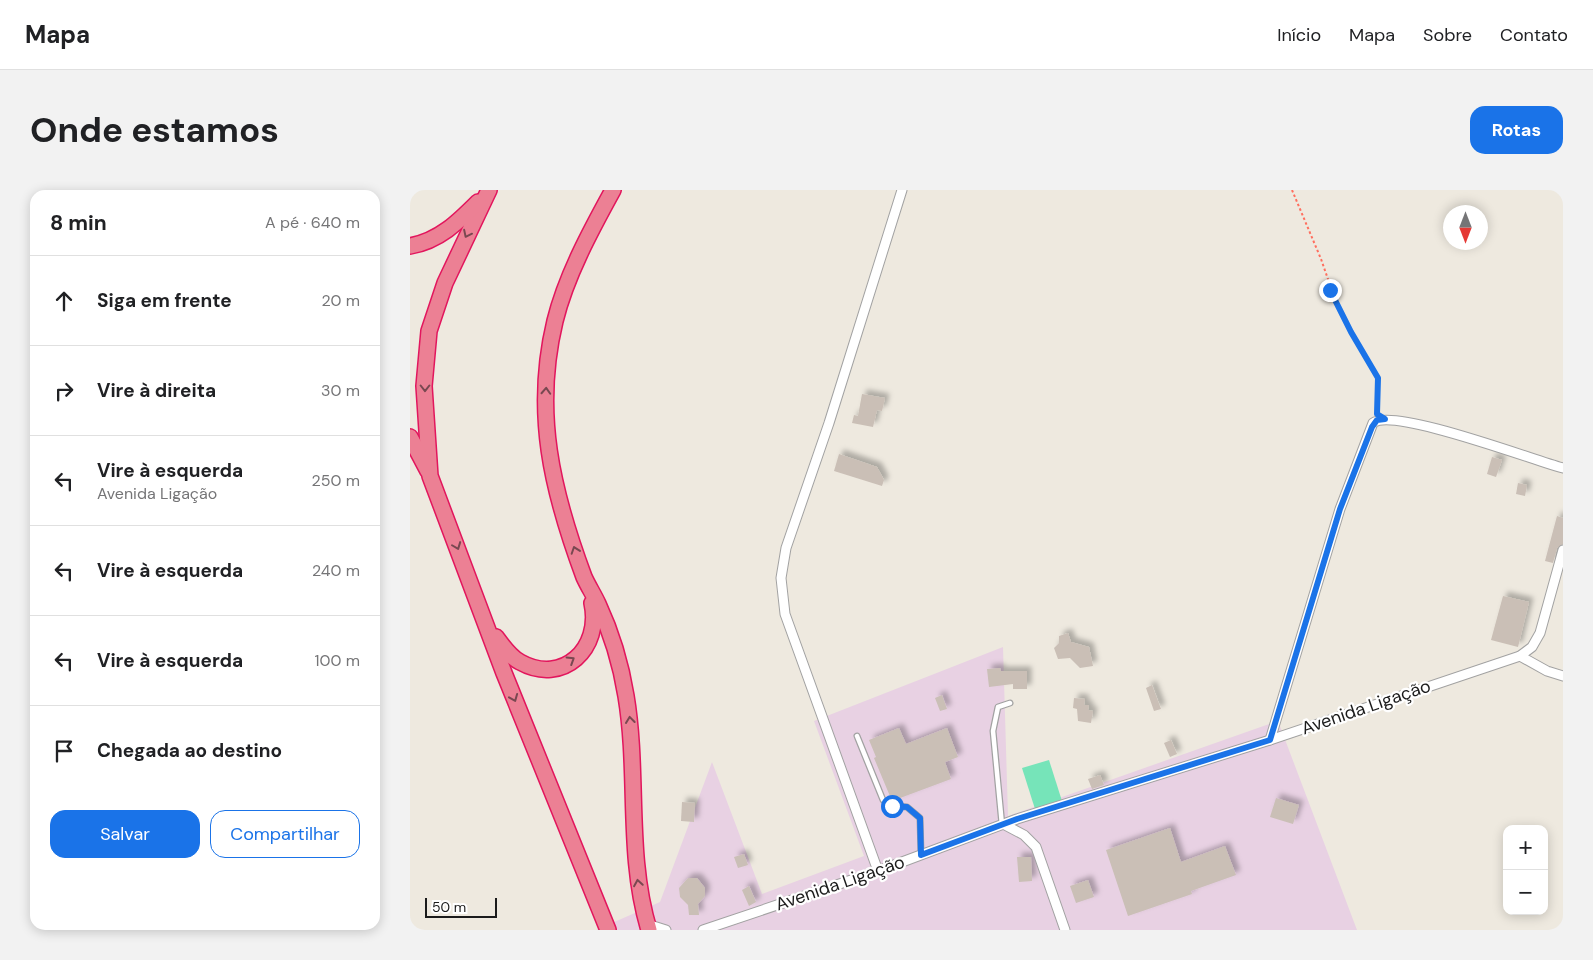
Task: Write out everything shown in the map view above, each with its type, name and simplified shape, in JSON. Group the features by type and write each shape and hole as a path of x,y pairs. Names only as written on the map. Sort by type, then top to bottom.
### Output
{"highway":[{"path":"488,628 518,662 545,669 566,664 582,653 592,634 595,621 585,579 552,476 545,424 546,387 551,343 561,301 613,190"},
{"path":"410,246 435,238 449,229 488,192"},
{"path":"430,476 424,393 429,331 444,283 488,192"},
{"path":"410,437 430,476 508,682 608,930"},
{"path":"585,579 611,637 626,696 632,743 634,850 637,879 648,927"}],"street":[{"path":"878,871 785,614 781,578 786,548 830,423 902,190"},
{"path":"1270,740 1340,509 1372,427 1377,420 1385,419 1433,427 1563,468"},
{"name":"Avenida Ligação","path":"703,930 878,871 1004,825 1270,740 1520,656 1532,647 1540,633 1563,550"},
{"path":"1520,656 1547,671 1563,676"},
{"path":"1004,825 1024,835 1036,847 1065,930"},
{"path":"648,927 666,930"}],"lane":[{"path":"1004,825 993,731 994,715 998,707 1010,704"},
{"path":"857,736 883,800 892,806 907,807 920,818 921,855"}],"path":[{"path":"1292,190 1321,259 1338,308 1378,378 1377,414 1385,419"}],"shaded area":[{"path":"1003,647 1008,816 1278,721 1357,930 596,930 660,902 712,762 762,894 864,856 814,721"}],"green space":[{"path":"1049,760 1062,801 1035,809 1022,768"}],"building":[{"path":"862,394 885,398 882,411 877,410 873,427 852,423 854,415 858,416"},
{"path":"839,454 877,467 884,480 882,486 834,471"},
{"path":"1492,457 1502,460 1496,477 1487,474"},
{"path":"1518,483 1527,485 1525,496 1516,494"},
{"path":"1557,516 1563,518 1563,544 1557,548 1553,563 1545,561"},
{"path":"1503,596 1529,602 1518,647 1491,640"},
{"path":"1068,633 1071,642 1089,647 1093,666 1080,668 1070,658 1058,659 1054,648 1059,643 1059,636"},
{"path":"1000,668 1001,671 1027,671 1027,689 1013,689 1013,684 989,687 987,669"},
{"path":"1152,685 1161,709 1154,711 1146,688"},
{"path":"942,695 947,709 940,711 935,698"},
{"path":"1074,698 1085,699 1084,705 1089,705 1088,710 1093,711 1091,723 1078,721 1077,709 1073,708"},
{"path":"899,728 906,744 947,728 958,757 945,762 951,779 892,801 874,758 876,757 869,740"},
{"path":"1171,740 1177,754 1170,757 1164,743"},
{"path":"1100,775 1104,785 1092,789 1088,779"},
{"path":"1276,798 1299,805 1293,824 1270,817"},
{"path":"682,802 695,803 694,822 681,821"},
{"path":"1170,828 1181,862 1225,846 1236,875 1191,891 1192,894 1128,916 1106,850"},
{"path":"744,854 748,865 738,868 734,857"},
{"path":"1017,857 1031,857 1032,881 1019,882"},
{"path":"688,878 697,878 705,888 705,896 698,904 699,915 689,915 688,905 680,897 679,888"},
{"path":"1088,880 1094,897 1076,903 1070,886"},
{"path":"749,886 756,902 749,906 742,890"}],"route":[{"path":"892,806 907,807 920,818 921,855 1017,819 1270,740 1340,509 1373,423 1377,420 1385,419 1377,414 1378,378 1351,332 1330,290"}]}
